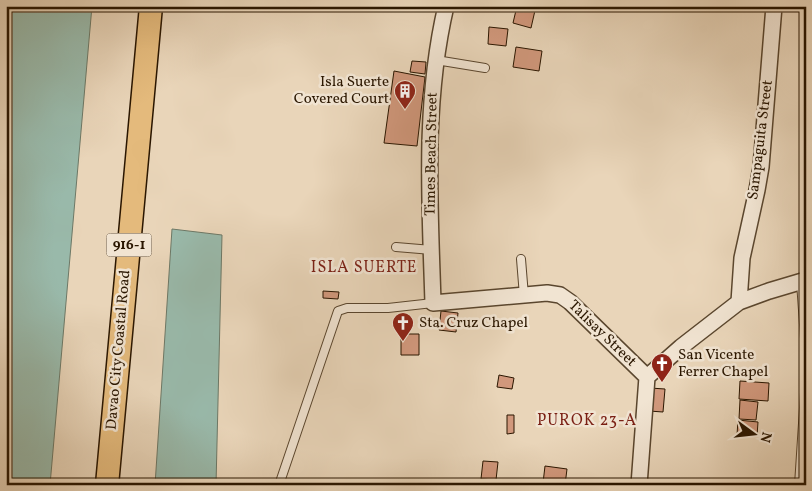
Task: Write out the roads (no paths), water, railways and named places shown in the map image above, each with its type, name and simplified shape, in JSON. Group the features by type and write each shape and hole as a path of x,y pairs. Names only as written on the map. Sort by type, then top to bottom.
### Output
{"main road":[{"name":"Davao City Coastal Road","path":"107,485 151,6"}],"street":[{"name":"Times Beach Street","path":"433,303 430,132 435,60 446,6"},
{"name":"Sampaguita Street","path":"739,302 742,258 758,190 761,167 774,6"},
{"name":"Talisay Street","path":"433,303 554,293 565,298 647,378 681,347 739,302 803,281"},
{"path":"639,485 647,378"}],"lane":[{"path":"435,60 485,68"},
{"path":"396,247 432,250"},
{"path":"521,260 524,296"},
{"path":"803,281 806,353"},
{"name":"Talisay Street","path":"279,485 338,311 347,308 388,308 433,303"},
{"path":"799,485 806,377"}],"place":[{"name":"Isla Suerte Covered Court","path":"405,110"},
{"name":"Sta. Cruz Chapel","path":"403,342"},
{"name":"San Vicente Ferrer Chapel","path":"662,383"}],"district":[{"name":"ISLA SUERTE","path":"364,268"},
{"name":"PUROK 23-A","path":"587,421"}]}
